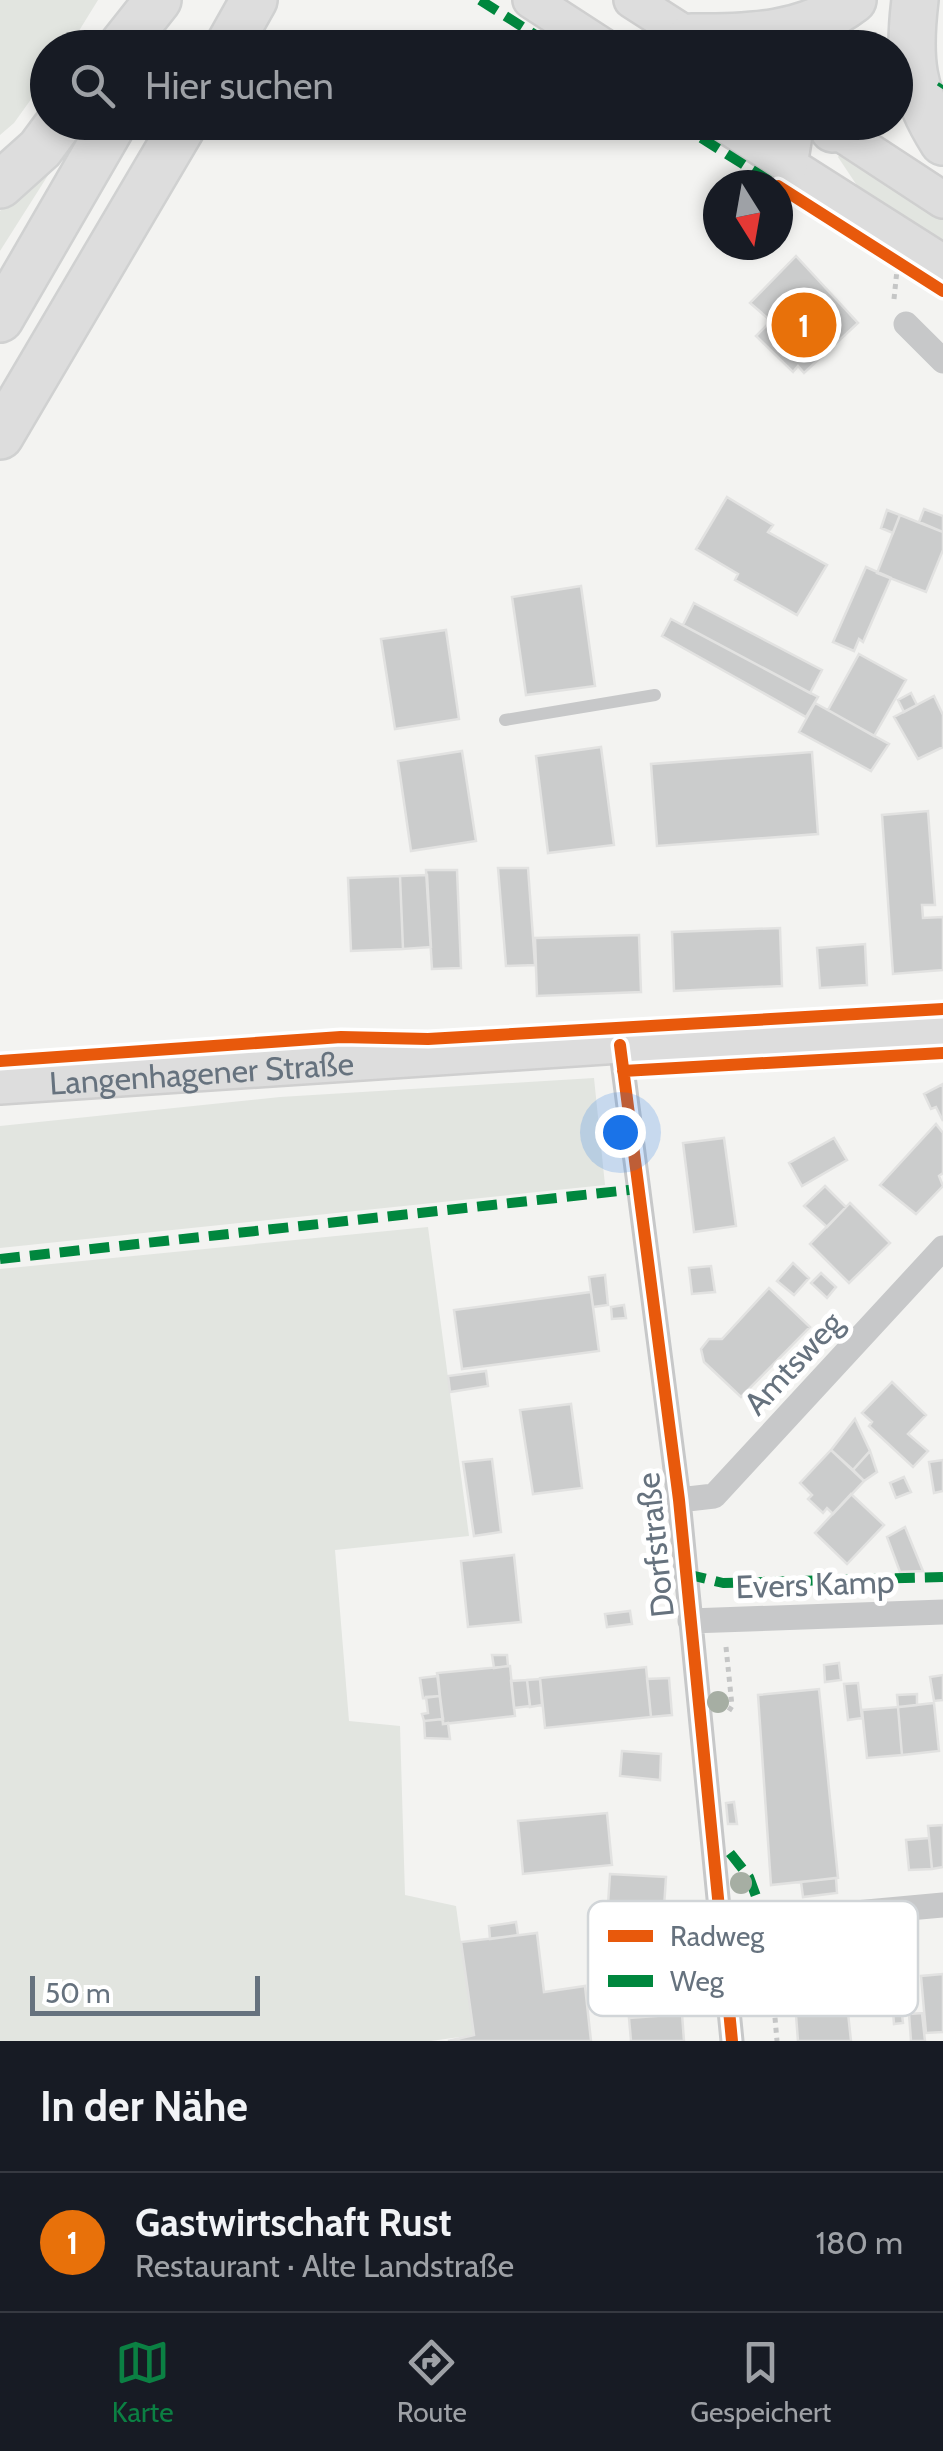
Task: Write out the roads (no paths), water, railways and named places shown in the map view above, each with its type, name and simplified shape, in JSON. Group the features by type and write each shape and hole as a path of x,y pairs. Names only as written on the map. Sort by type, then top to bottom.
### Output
{"highway":[{"path":"134,30 158,0"},
{"path":"164,30 180,0"},
{"path":"237,30 254,0"},
{"path":"787,30 825,18 853,0"},
{"path":"846,30 865,0"},
{"path":"892,30 911,0"},
{"path":"911,0 911,30"},
{"path":"913,69 918,98 943,142"},
{"path":"0,184 47,140"},
{"path":"0,318 104,140"},
{"path":"0,436 174,140"}],"main road":[{"path":"532,0 578,30"},
{"path":"632,0 680,30"},
{"path":"749,140 943,263"},
{"path":"789,166 810,140"},
{"path":"848,140 943,200"},
{"name":"Langenhagener Straße","path":"0,1086 943,1028"}],"street":[{"path":"906,324 943,361"},
{"name":"Dorfstraße","path":"620,1045 679,1500 719,1901"},
{"name":"Amtsweg","path":"679,1500 714,1496 943,1248"},
{"name":"Evers Kamp","path":"690,1621 943,1612"},
{"path":"918,1907 943,1905"},
{"name":"Dorfstraße","path":"730,2016 732,2041"}],"lane":[{"path":"504,720 655,695"}],"place":[{"name":"Gastwirtschaft Rust","path":"804,325"}]}
